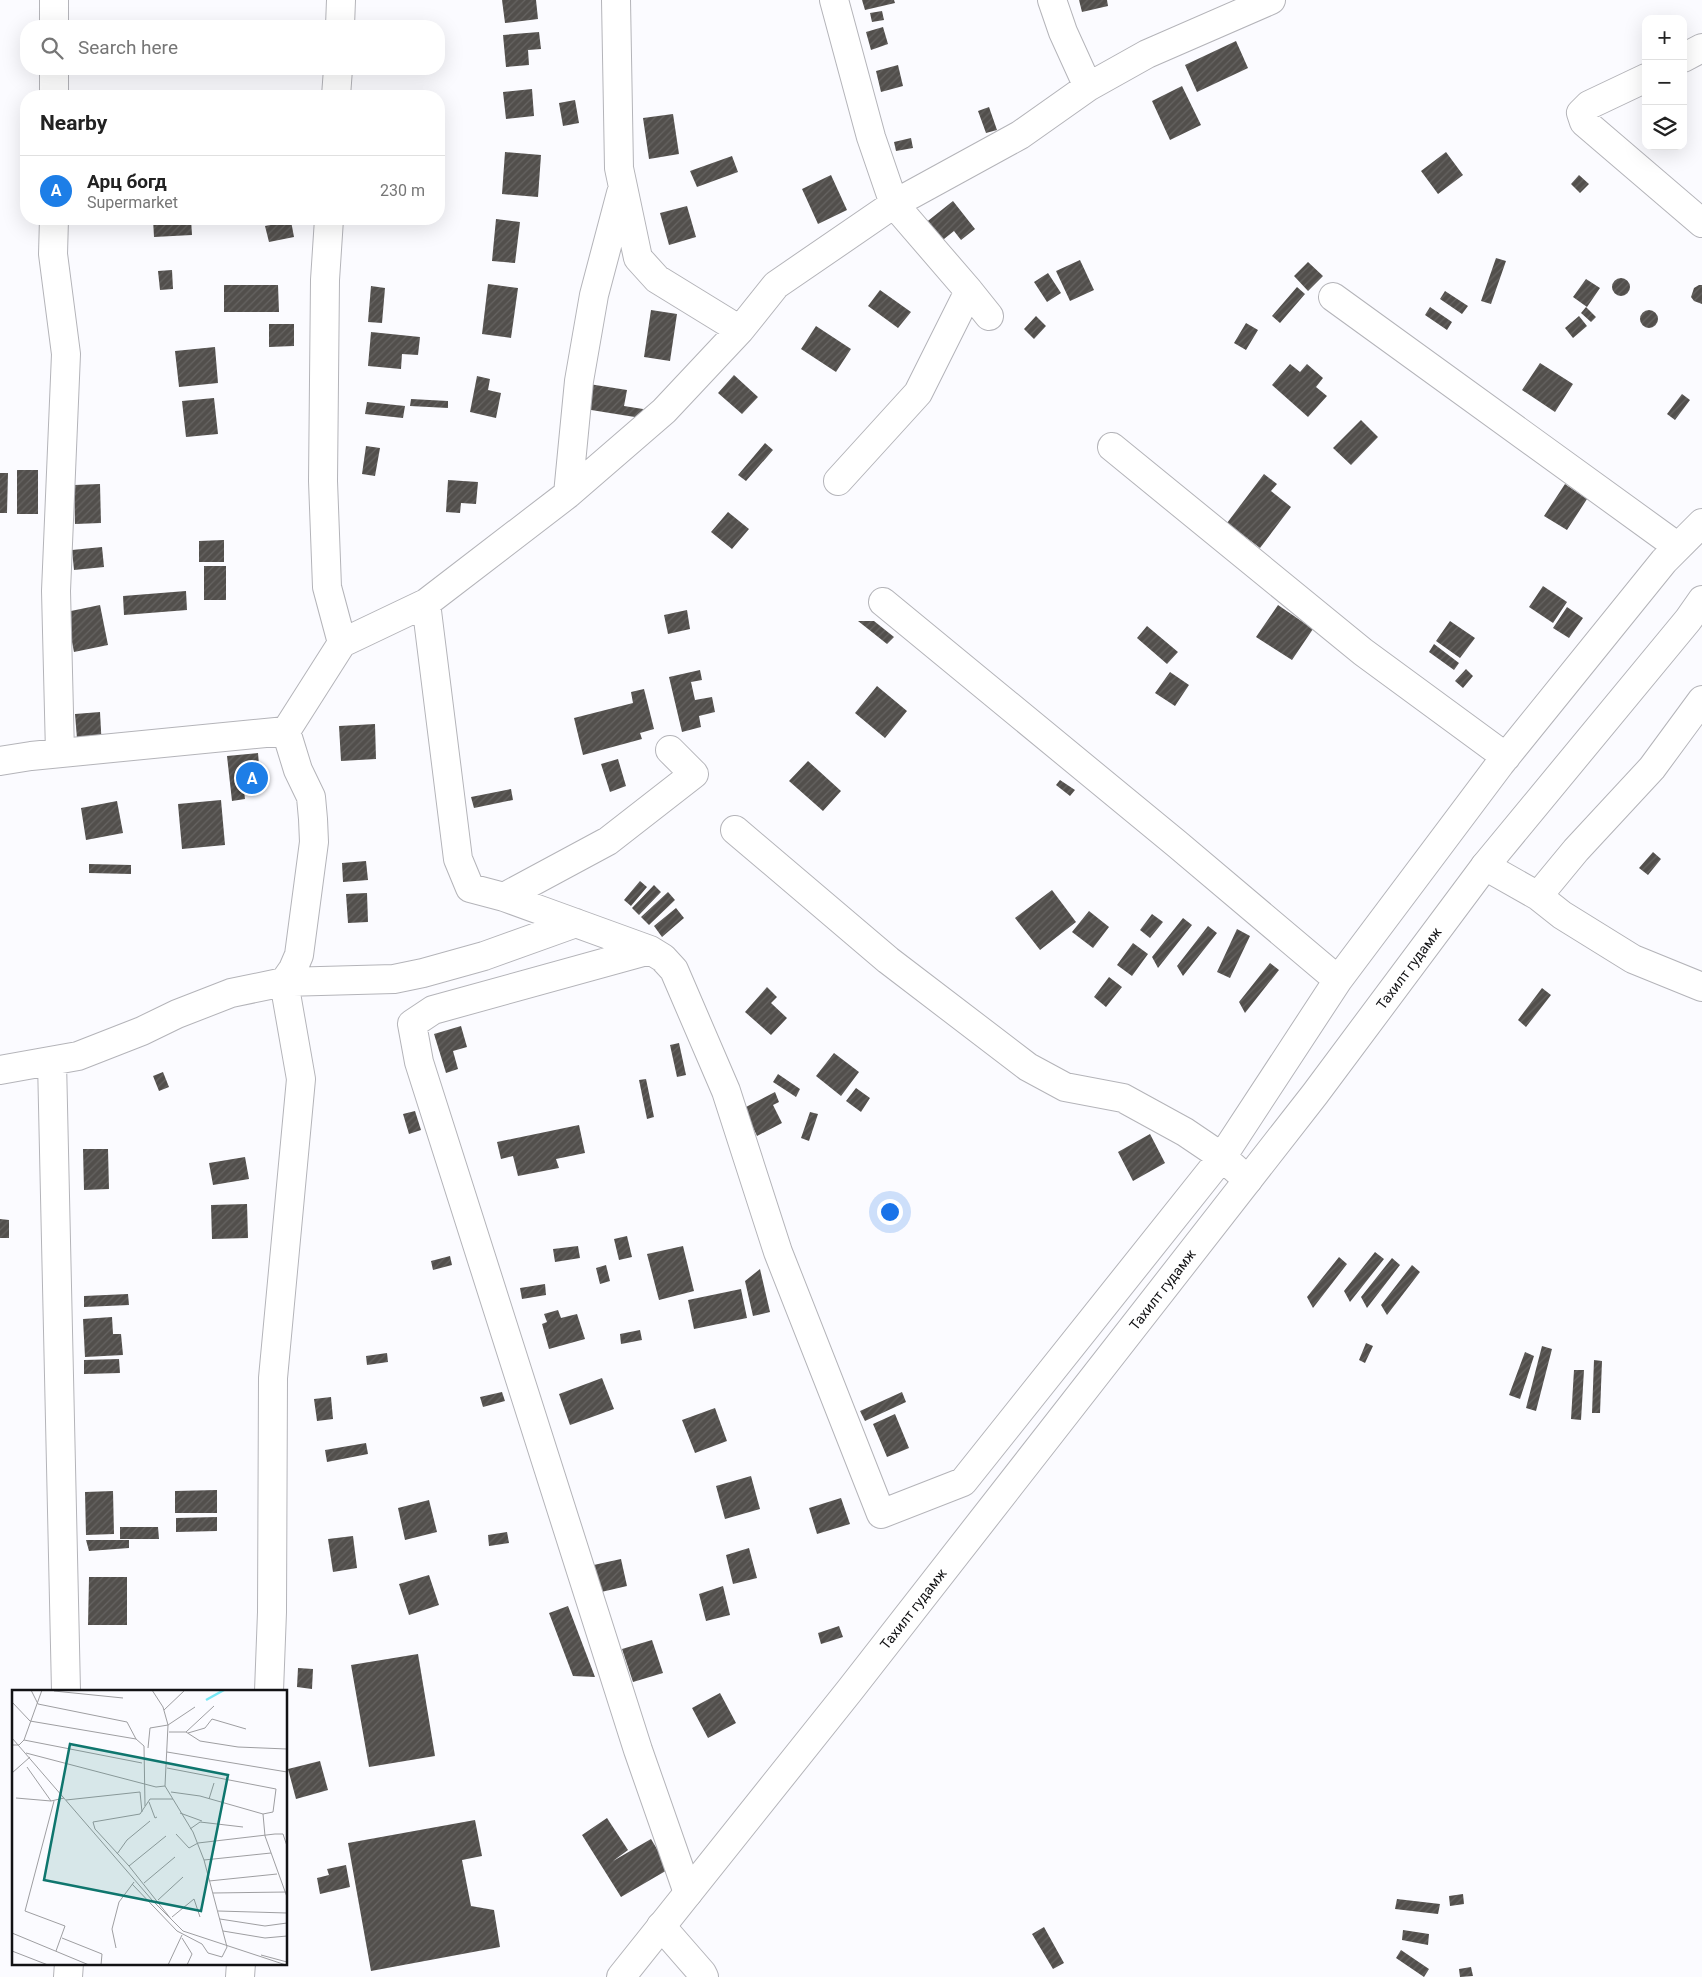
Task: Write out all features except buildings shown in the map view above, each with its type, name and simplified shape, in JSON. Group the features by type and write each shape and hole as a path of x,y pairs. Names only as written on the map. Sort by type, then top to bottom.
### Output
{"street":[{"path":"54,0 54,20"},
{"path":"340,20 341,0"},
{"path":"616,0 619,168 638,258 657,278 740,330"},
{"path":"834,0 871,137 894,204 989,316"},
{"path":"1052,0 1063,32 1088,87"},
{"path":"269,1690 272,1612 273,1378 301,1079 284,982 293,969 299,955 314,842 311,797 298,770 286,731 342,644 426,603 568,494 664,411 740,330 776,285 894,204 1020,136 1088,87 1147,54 1271,0"},
{"path":"1687,56 1702,48"},
{"path":"54,75 54,90"},
{"path":"336,90 338,75"},
{"path":"1642,80 1589,105 1580,113 1584,122 1702,223"},
{"path":"568,494 579,381 592,305 622,187"},
{"path":"54,225 53,254 66,354 56,591 60,753"},
{"path":"329,225 326,280 324,491 327,587 342,644"},
{"path":"838,481 918,393 969,291"},
{"path":"1333,297 1678,547"},
{"path":"1112,447 1363,652 1506,757"},
{"path":"426,603 458,859 470,888 504,896 650,950 663,958 674,970 726,1091 778,1252 880,1514 963,1482 1222,1157 1338,980 1506,757 1664,561 1702,523"},
{"name":"Тахилт гудамж","path":"621,1977 856,1682 1315,1094 1485,866 1688,620 1702,600"},
{"path":"883,602 1170,838 1338,980"},
{"path":"1538,896 1576,850 1652,768 1702,700"},
{"path":"0,761 60,753 286,731"},
{"path":"504,896 608,842 694,774 670,750"},
{"path":"735,830 888,960 1028,1067 1065,1087 1123,1098 1185,1132 1222,1157 1248,1180"},
{"path":"1485,866 1538,896 1562,915 1633,959 1702,987"},
{"path":"0,1070 78,1056 231,993 284,982 394,979 484,956 576,922"},
{"path":"650,950 433,1010 412,1024 420,1062 566,1524 638,1750 688,1893"},
{"path":"52,1061 66,1690"},
{"path":"662,1926 704,1977"},
{"path":"68,1977 69,1964"},
{"path":"240,1977 241,1964"}],"place":[{"name":"Арц богд","path":"252,778"}]}
